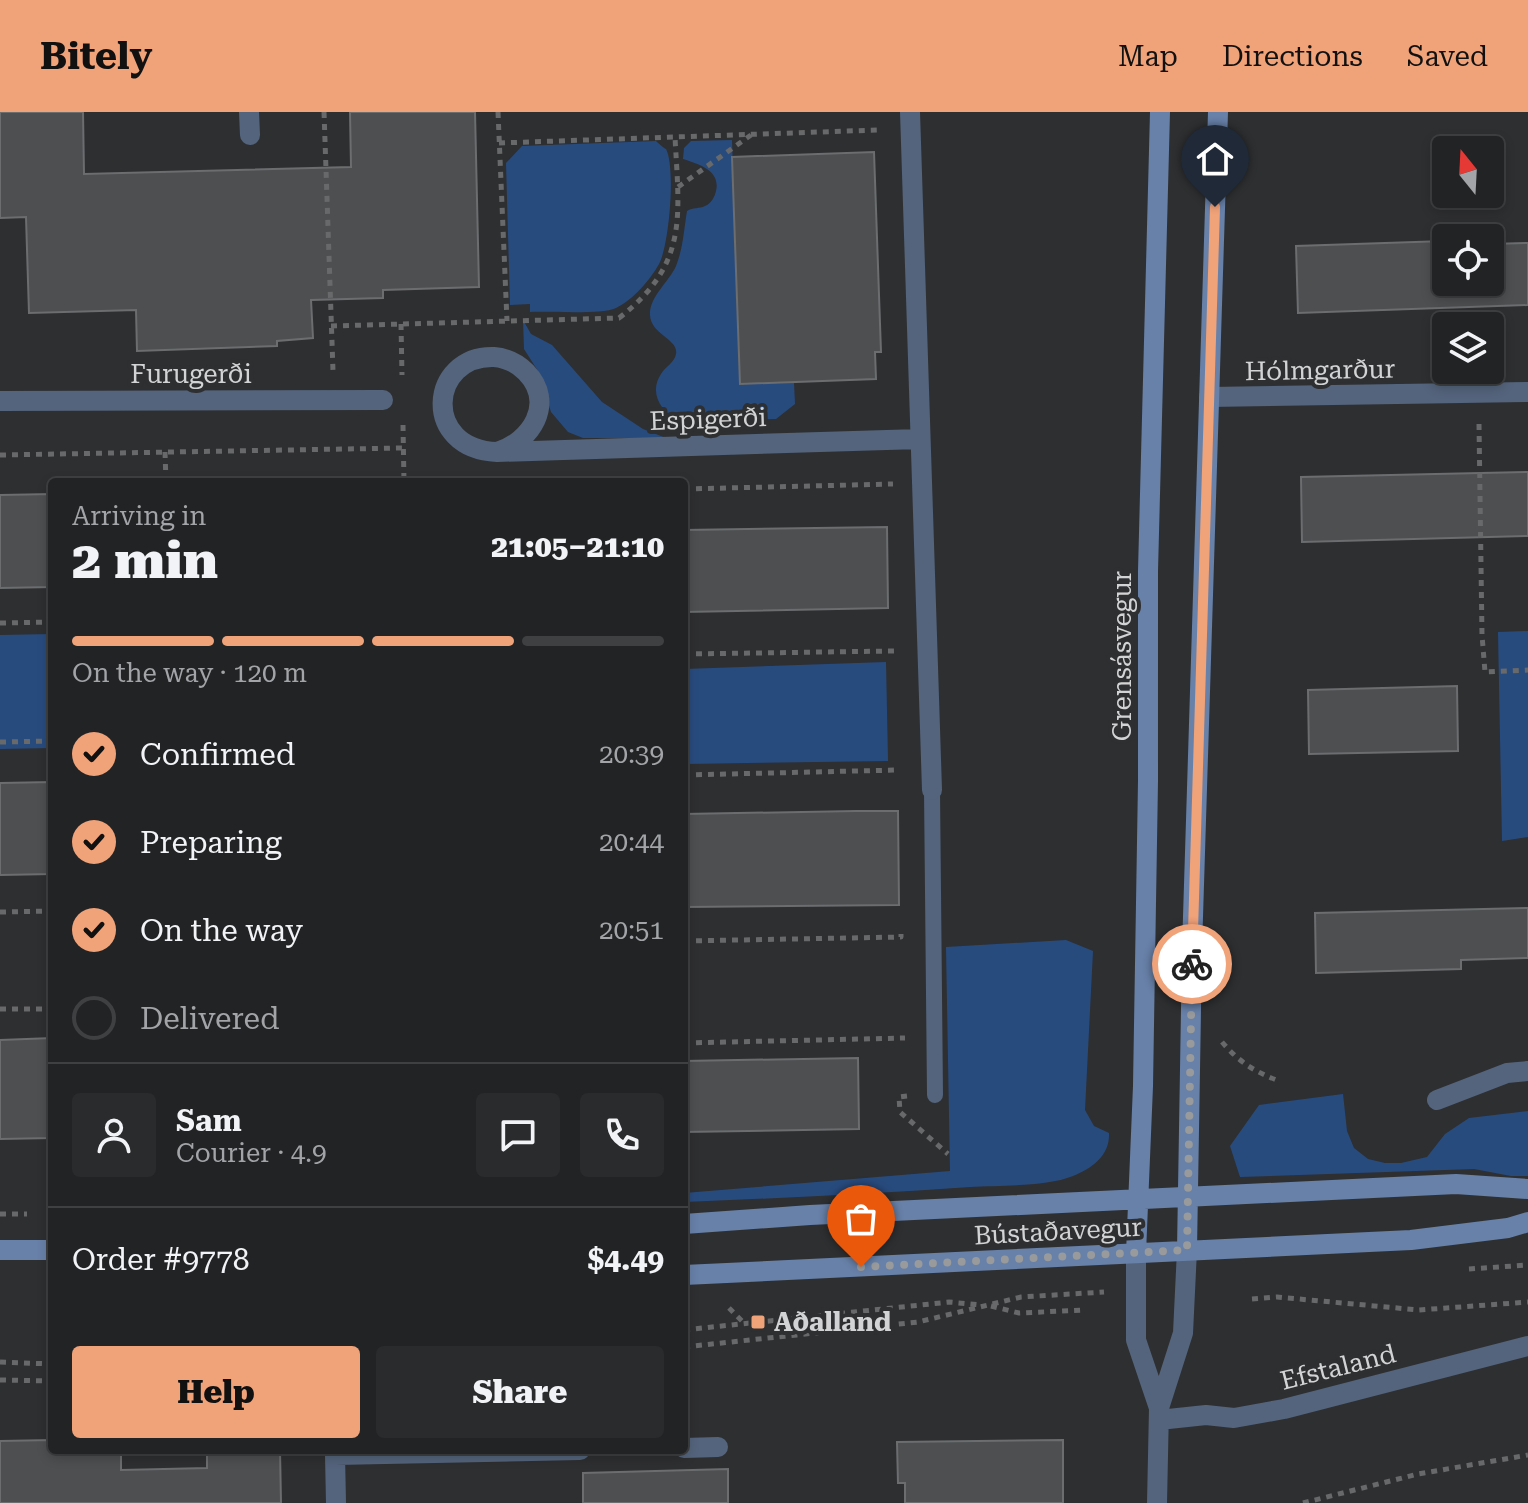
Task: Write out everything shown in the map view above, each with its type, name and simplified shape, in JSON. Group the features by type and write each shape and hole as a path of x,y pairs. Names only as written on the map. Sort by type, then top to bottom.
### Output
{"main road":[{"name":"Grensásvegur","path":"1136,1253 1148,812 1148,571 1160,112"},
{"path":"1187,1250 1192,949 1218,112"},
{"name":"Bústaðavegur","path":"688,1224 810,1215 1456,1184 1528,1189"},
{"name":"Bústaðavegur","path":"688,1275 1411,1240 1508,1228 1528,1222"},
{"path":"0,1250 48,1250"}],"street":[{"path":"249,112 250,135"},
{"path":"910,121 931,780"},
{"name":"Espigerði","path":"497,452 513,447 526,437 535,423 539,406 537,390 523,369 501,357 485,357 469,361 455,372 446,386 442,402 452,434 465,445 480,451 497,452 920,439"},
{"name":"Hólmgarður","path":"1209,397 1528,392"},
{"name":"Furugerði","path":"0,401 383,400"},
{"path":"1437,1100 1507,1073 1528,1071"},
{"path":"1157,1503 1159,1414 1183,1333 1187,1250"},
{"path":"1136,1253 1136,1340 1159,1414"},
{"name":"Efstaland","path":"1159,1414 1234,1418 1284,1409 1528,1346"},
{"path":"688,1448 718,1447"},
{"path":"336,1503 335,1455 384,1454"}],"lane":[{"path":"931,780 935,1095"}],"path":[{"path":"324,112 334,400"},
{"path":"498,112 507,321"},
{"path":"499,143 752,135 910,121"},
{"path":"678,187 752,135"},
{"path":"331,326 619,318 640,302 663,271 676,236 679,212 675,137"},
{"path":"1479,393 1485,672 1528,670"},
{"path":"0,455 403,448"},
{"path":"165,452 166,478"},
{"path":"688,489 922,483"},
{"path":"0,623 48,622"},
{"path":"688,654 927,651"},
{"path":"0,742 48,741"},
{"path":"688,775 931,780"},
{"path":"0,912 48,911"},
{"path":"688,941 901,937 901,922"},
{"path":"0,1009 48,1009"},
{"path":"1216,1033 1236,1058 1256,1073 1279,1081"},
{"path":"688,1043 934,1038"},
{"path":"1252,1299 1277,1297 1419,1310 1528,1302"},
{"path":"688,1330 949,1302 987,1305 1019,1313 1086,1310"},
{"path":"729,1308 745,1324"},
{"path":"0,1362 48,1364"},
{"path":"0,1380 48,1381"},
{"path":"1303,1503 1418,1474 1528,1455"}],"shaded area":[{"path":"732,140 740,384 794,383 795,404 776,419 678,420 666,412 656,394 661,374 675,357 676,349 655,327 650,315 651,308 676,266 687,211 707,205 716,191 717,184 712,173 683,159 684,148 691,141"},
{"path":"656,141 666,149 671,172 668,225 663,255 640,289 629,300 609,310 530,312 530,304 510,305 506,163 522,146"},
{"path":"523,320 531,334 552,345 602,402 643,429 666,438 583,438 568,432 551,412 538,371 524,349"},
{"path":"1528,631 1528,837 1502,841 1498,632"},
{"path":"48,634 48,748 0,749 0,635"},
{"path":"886,662 888,761 688,764 688,669"},
{"path":"1066,940 1093,951 1085,1110 1094,1126 1109,1133 1107,1148 1099,1160 1073,1176 1036,1184 688,1202 688,1193 950,1171 946,947"},
{"path":"1343,1094 1347,1131 1354,1148 1368,1159 1385,1163 1427,1157 1445,1134 1469,1118 1528,1111 1528,1176 1474,1169 1240,1177 1230,1146 1259,1105"}],"building":[{"path":"0,112 83,112 84,174 351,167 350,112 475,112 479,287 383,290 383,298 311,300 313,338 277,341 277,346 137,351 136,310 29,313 26,217 0,218"},
{"path":"874,152 881,352 875,352 876,379 740,384 732,157"},
{"path":"1432,241 1432,296 1504,296 1504,244 1528,243 1528,305 1298,313 1296,246"},
{"path":"1528,472 1528,536 1302,542 1301,477"},
{"path":"48,494 48,587 0,588 0,495"},
{"path":"887,527 888,608 688,612 688,530"},
{"path":"1457,686 1458,751 1309,754 1308,690"},
{"path":"48,782 48,874 0,875 0,783"},
{"path":"898,811 899,905 688,907 688,814"},
{"path":"1528,908 1528,958 1461,960 1461,969 1316,973 1315,913"},
{"path":"48,1038 48,1138 0,1139 0,1040"},
{"path":"858,1058 859,1129 688,1132 688,1061"},
{"path":"48,1440 48,1454 121,1454 121,1470 207,1468 207,1454 280,1454 281,1503 0,1503 0,1441"},
{"path":"1063,1440 1063,1503 905,1503 905,1483 898,1483 897,1442"},
{"path":"728,1469 728,1503 583,1503 583,1473"}],"way so far":[{"path":"861,1267 1187,1250 1192,964"}],"place":[{"name":"Aðalland","path":"758,1322"}],"route":[{"path":"1192,964 1215,207"}]}
